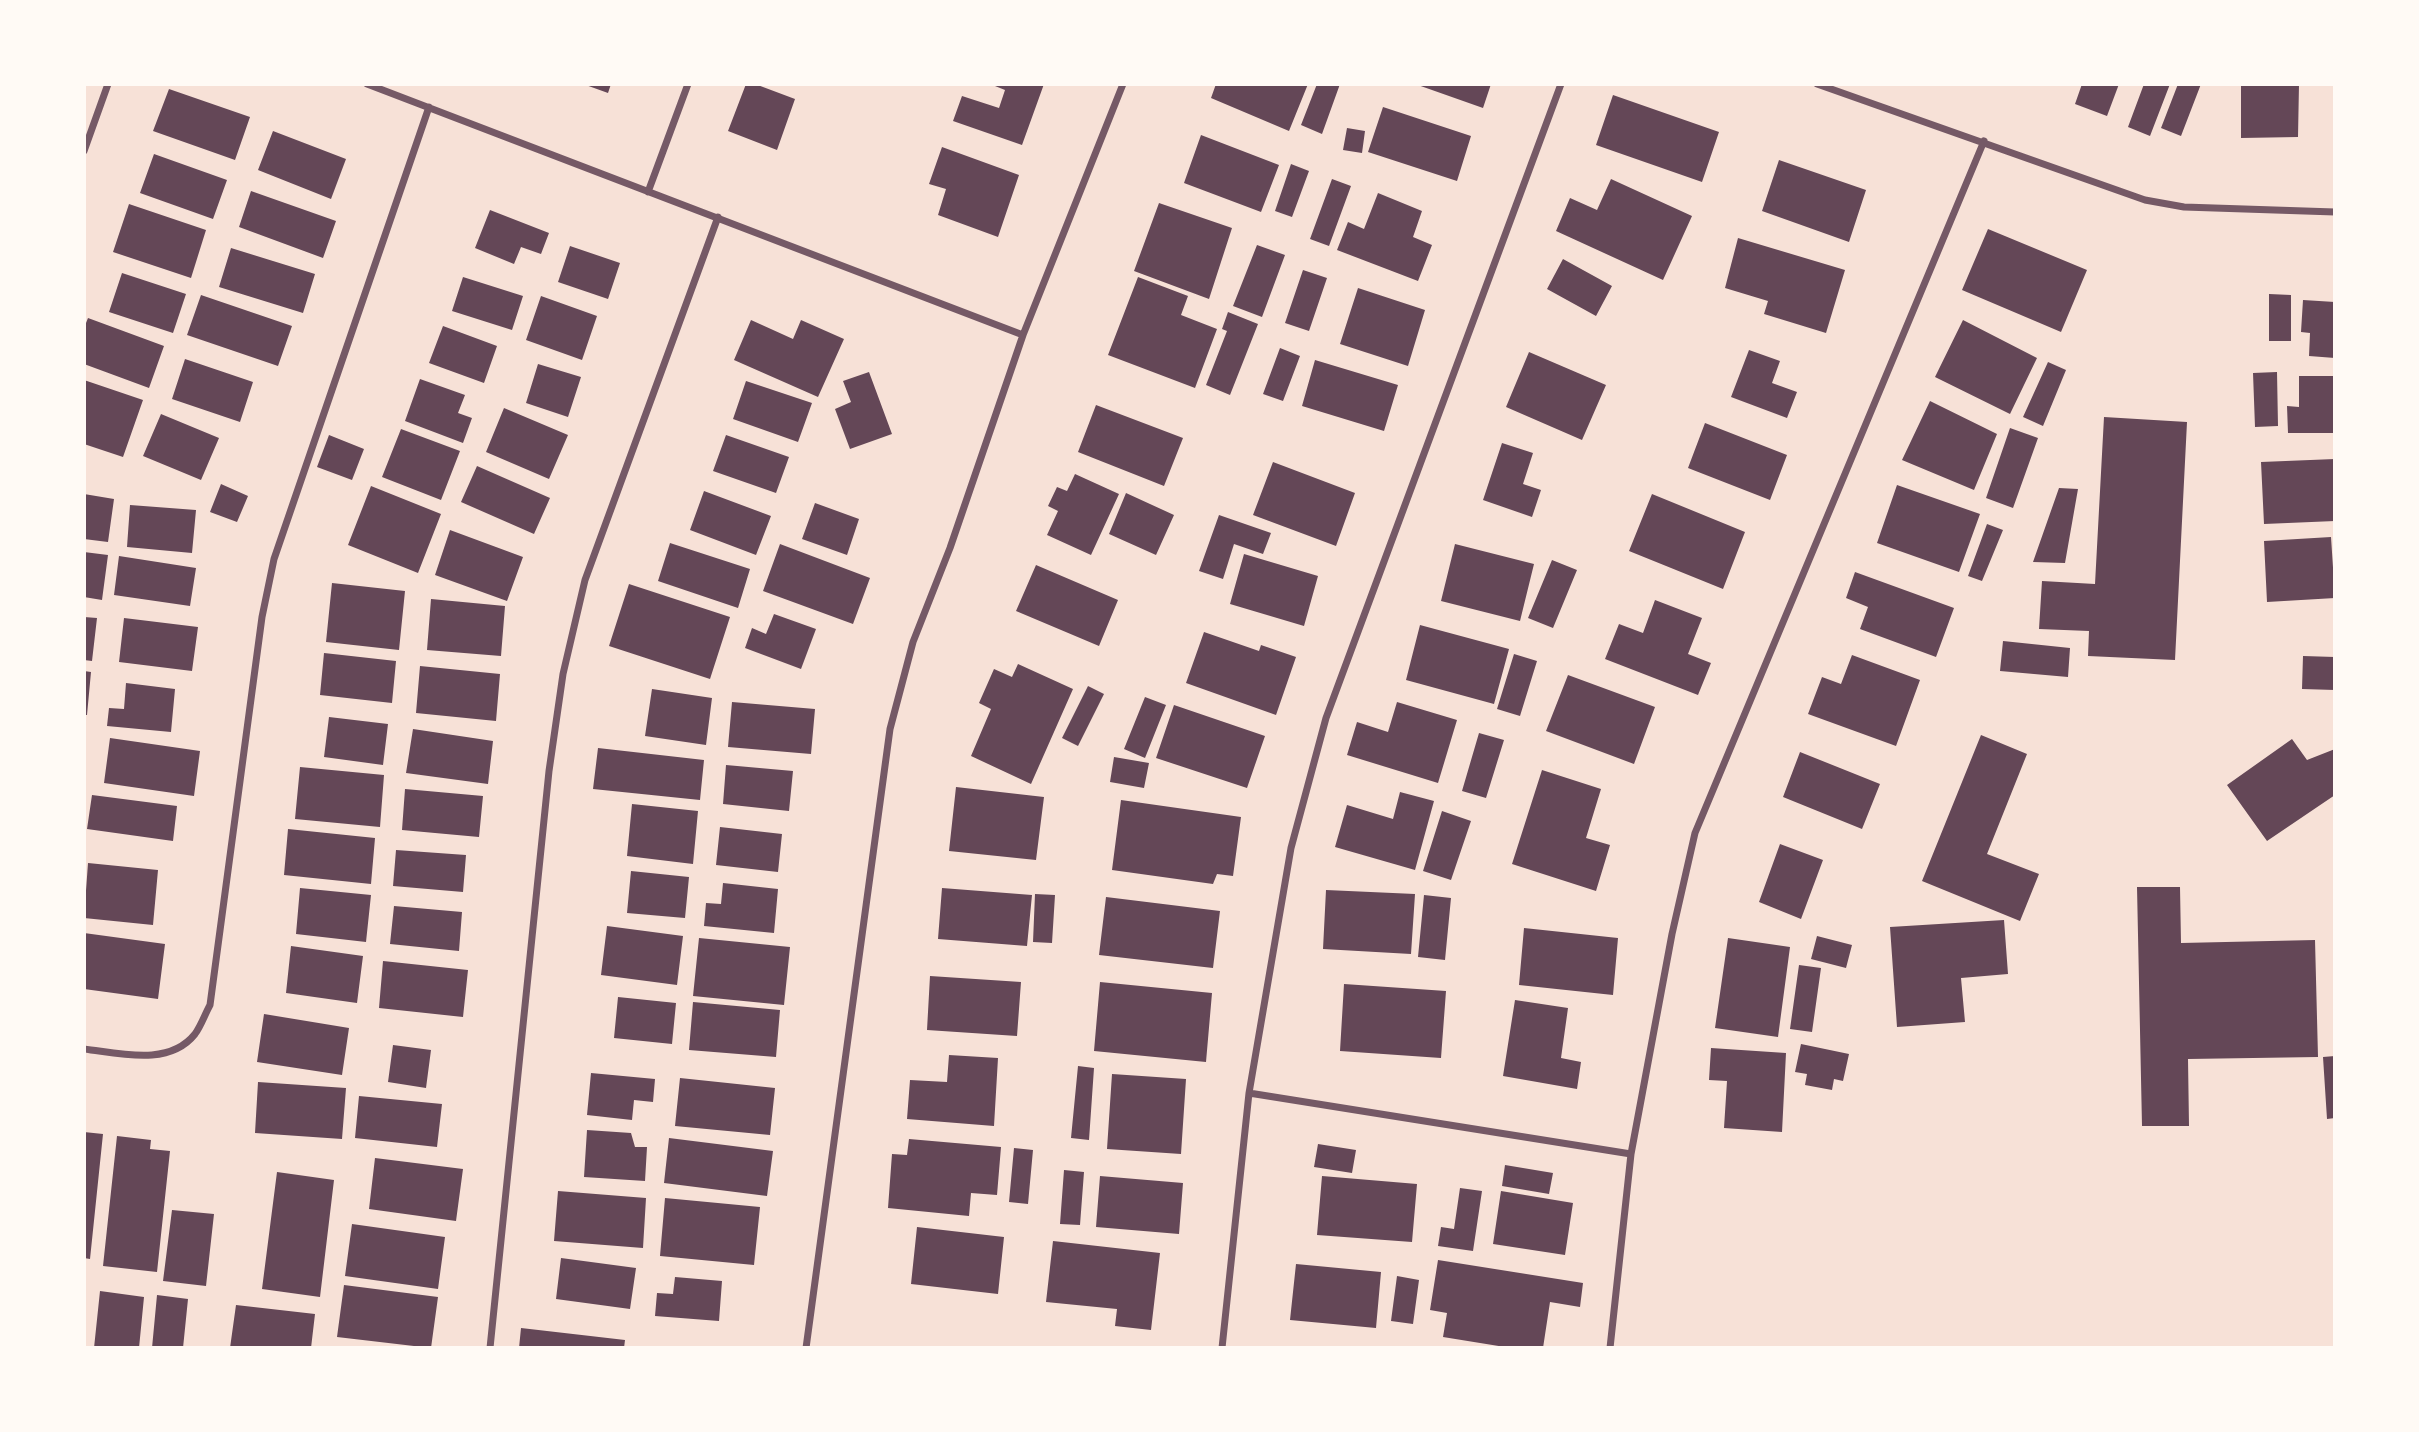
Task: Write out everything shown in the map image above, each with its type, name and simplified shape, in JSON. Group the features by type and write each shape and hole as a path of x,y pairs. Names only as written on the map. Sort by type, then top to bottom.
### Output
{"street":[{"path":"84,151 108,84"},
{"path":"367,84 1023,335"},
{"path":"648,191 688,84"},
{"path":"806,1348 890,729 913,642 950,548 1023,335 1124,84"},
{"path":"1222,1348 1249,1093 1291,848 1326,718 1561,84"},
{"path":"1817,84 2145,200 2207,208 2335,212"},
{"path":"84,1049 147,1056 173,1051 195,1035 210,1005 262,617 274,559 429,107"},
{"path":"1610,1348 1631,1154 1672,934 1695,833 1984,141"},
{"path":"490,1348 549,771 563,674 585,580 718,217"},
{"path":"1249,1093 1631,1154"}],"building":[{"path":"583,84 611,84 608,93"},
{"path":"746,84 755,84 795,99 777,150 728,131"},
{"path":"990,84 1044,84 1022,145 953,121 962,96 999,108 1005,90"},
{"path":"1216,84 1308,84 1289,131 1211,98"},
{"path":"1317,84 1340,84 1322,134 1301,125"},
{"path":"1415,84 1491,84 1483,108"},
{"path":"2082,84 2119,84 2107,116 2075,104"},
{"path":"2144,84 2170,84 2150,136 2128,127"},
{"path":"2178,84 2201,84 2181,136 2161,128"},
{"path":"2241,84 2299,84 2298,137 2241,138"},
{"path":"169,89 250,117 235,160 153,131"},
{"path":"1613,95 1719,132 1702,182 1596,145"},
{"path":"1383,107 1471,136 1457,181 1368,152"},
{"path":"1347,128 1365,131 1362,153 1343,150"},
{"path":"273,131 346,159 331,199 258,170"},
{"path":"1201,135 1279,165 1261,212 1184,183"},
{"path":"942,147 1019,175 998,237 938,215 946,189 929,184"},
{"path":"154,154 227,180 213,219 140,193"},
{"path":"1779,160 1866,190 1849,242 1762,211"},
{"path":"1291,164 1309,171 1292,217 1275,211"},
{"path":"1332,179 1351,186 1329,246 1310,239"},
{"path":"1611,179 1692,216 1663,280 1556,231 1570,198 1597,210"},
{"path":"251,191 336,221 323,258 239,227"},
{"path":"1378,193 1422,211 1413,237 1432,245 1418,281 1337,250 1348,222 1364,229"},
{"path":"1159,203 1232,228 1209,299 1134,271"},
{"path":"129,204 206,230 191,278 113,252"},
{"path":"490,210 549,233 541,254 521,247 514,264 475,248"},
{"path":"1988,229 2087,270 2061,332 1962,290"},
{"path":"1738,238 1845,270 1826,333 1764,314 1768,301 1725,288"},
{"path":"1257,245 1285,255 1262,317 1233,306"},
{"path":"570,246 620,263 608,299 558,282"},
{"path":"231,248 315,274 303,313 219,287"},
{"path":"1563,259 1612,286 1596,316 1547,289"},
{"path":"1303,270 1327,278 1309,331 1285,323"},
{"path":"122,273 186,294 173,333 109,312"},
{"path":"463,277 523,296 512,330 452,311"},
{"path":"1138,277 1188,296 1181,315 1217,329 1195,388 1108,355"},
{"path":"1358,288 1425,310 1408,366 1340,344"},
{"path":"2269,294 2291,295 2291,341 2269,341"},
{"path":"201,295 292,326 278,366 187,335"},
{"path":"541,296 597,316 582,360 526,340"},
{"path":"2303,300 2335,302 2335,358 2309,356 2310,333 2301,332"},
{"path":"1228,312 1258,324 1230,395 1206,385 1227,331 1222,329"},
{"path":"88,318 164,346 149,388 84,364 84,328"},
{"path":"751,320 793,339 801,320 844,339 818,397 734,360"},
{"path":"1963,320 2037,358 2010,414 1935,377"},
{"path":"443,326 497,346 484,383 429,363"},
{"path":"1280,348 1300,356 1283,401 1263,394"},
{"path":"1749,350 1780,361 1772,383 1797,392 1787,418 1731,397"},
{"path":"1529,352 1606,385 1582,440 1506,407"},
{"path":"185,359 253,382 240,422 172,399"},
{"path":"1315,360 1398,385 1384,431 1302,406"},
{"path":"2048,362 2066,370 2043,426 2023,417"},
{"path":"538,364 581,377 568,417 526,403"},
{"path":"869,372 892,434 850,449 835,409 851,402 843,381"},
{"path":"2277,372 2278,426 2255,427 2253,373"},
{"path":"2299,376 2335,376 2335,433 2288,433 2287,406 2299,407"},
{"path":"420,379 465,395 458,413 472,418 463,443 405,421"},
{"path":"84,380 143,400 123,457 84,444"},
{"path":"746,381 812,403 798,442 733,419"},
{"path":"1930,401 1997,434 1974,490 1902,460"},
{"path":"1096,405 1183,438 1164,486 1078,452"},
{"path":"504,408 568,435 549,479 486,452"},
{"path":"161,414 219,438 201,480 143,456"},
{"path":"2104,417 2187,422 2175,660 2088,656 2089,631 2039,629 2042,581 2095,584"},
{"path":"1705,423 1787,455 1770,500 1688,468"},
{"path":"2010,428 2038,438 2013,508 1986,498"},
{"path":"401,429 460,451 441,500 382,477"},
{"path":"329,435 364,449 352,480 317,467"},
{"path":"726,435 789,457 776,493 713,471"},
{"path":"1502,443 1533,453 1523,484 1541,490 1532,517 1483,500"},
{"path":"2335,459 2335,521 2264,524 2261,462"},
{"path":"1273,462 1355,493 1336,546 1253,515"},
{"path":"477,466 550,498 534,534 461,502"},
{"path":"1075,474 1119,494 1091,555 1047,535 1058,511 1048,506 1057,487 1067,491"},
{"path":"221,484 248,496 237,522 210,512"},
{"path":"1897,485 1980,514 1959,572 1877,543"},
{"path":"371,486 441,514 418,573 348,545"},
{"path":"2059,488 2078,489 2065,563 2033,562"},
{"path":"704,491 771,516 756,555 690,530"},
{"path":"1126,493 1174,515 1156,555 1109,534"},
{"path":"84,494 114,499 108,542 84,539"},
{"path":"1652,494 1745,532 1723,589 1629,551"},
{"path":"815,503 859,519 847,555 802,539"},
{"path":"130,505 196,510 192,553 127,547"},
{"path":"1219,515 1271,533 1263,554 1234,544 1223,579 1199,571"},
{"path":"1987,524 2003,530 1982,581 1968,576"},
{"path":"450,530 523,557 507,601 435,575"},
{"path":"2331,537 2335,598 2267,602 2264,541"},
{"path":"670,543 750,569 738,608 658,581"},
{"path":"780,544 870,578 853,624 763,591"},
{"path":"1455,544 1534,564 1520,621 1441,601"},
{"path":"84,552 108,555 102,600 84,597"},
{"path":"1244,554 1318,576 1304,626 1230,604"},
{"path":"119,556 196,568 190,606 114,595"},
{"path":"1552,560 1577,570 1553,628 1528,618"},
{"path":"1036,565 1118,600 1099,646 1016,611"},
{"path":"1855,572 1954,608 1936,657 1860,629 1868,607 1846,598"},
{"path":"332,583 405,591 399,650 326,642"},
{"path":"629,584 730,617 710,679 609,646"},
{"path":"431,599 505,606 501,656 427,650"},
{"path":"1655,600 1702,618 1688,654 1711,663 1698,695 1605,659 1619,624 1643,633"},
{"path":"774,614 816,629 801,669 745,648 752,628 766,634"},
{"path":"84,617 97,618 92,661 84,660"},
{"path":"124,618 198,627 192,671 119,662"},
{"path":"1420,625 1509,649 1494,704 1406,680"},
{"path":"1204,632 1259,651 1261,645 1296,657 1276,715 1186,683"},
{"path":"2003,641 2070,648 2068,677 2000,671"},
{"path":"324,653 396,661 392,703 320,695"},
{"path":"1514,654 1537,661 1520,716 1497,709"},
{"path":"1852,655 1920,680 1896,746 1808,714 1822,677 1841,684"},
{"path":"2303,656 2335,657 2335,690 2302,689"},
{"path":"1018,664 1073,689 1031,784 971,756 991,709 979,703 994,669 1012,677"},
{"path":"420,666 500,674 496,721 416,713"},
{"path":"84,671 91,672 87,715 84,715"},
{"path":"1568,675 1655,707 1634,764 1546,731"},
{"path":"126,683 175,689 171,732 107,726 109,708 124,709"},
{"path":"1088,686 1104,694 1078,746 1062,738"},
{"path":"652,689 712,698 706,745 645,736"},
{"path":"1145,697 1166,705 1145,758 1124,749"},
{"path":"732,702 815,709 811,754 728,747"},
{"path":"1397,702 1457,720 1438,783 1347,755 1357,722 1388,732"},
{"path":"1174,705 1265,736 1247,788 1156,758"},
{"path":"329,717 388,724 383,765 324,757"},
{"path":"413,729 493,741 488,784 406,773"},
{"path":"1479,733 1504,740 1486,798 1462,791"},
{"path":"1981,735 2027,754 1987,854 2039,874 2020,921 1922,881"},
{"path":"110,738 200,751 194,796 104,783"},
{"path":"2292,739 2307,760 2335,749 2335,795 2267,841 2227,785"},
{"path":"598,748 704,760 700,800 593,789"},
{"path":"1800,752 1880,784 1862,829 1783,797"},
{"path":"1114,757 1149,763 1144,788 1110,782"},
{"path":"726,765 793,771 789,811 723,804"},
{"path":"300,767 384,775 380,827 295,819"},
{"path":"1542,770 1601,789 1586,838 1610,845 1596,891 1512,864"},
{"path":"956,787 1044,797 1036,860 949,851"},
{"path":"405,789 483,796 479,837 402,830"},
{"path":"1400,792 1434,801 1415,870 1335,847 1347,805 1393,819"},
{"path":"92,795 177,806 173,841 87,829"},
{"path":"1121,800 1241,817 1233,876 1217,874 1213,884 1112,870"},
{"path":"632,804 698,811 693,864 627,856"},
{"path":"1442,811 1471,821 1451,880 1423,871"},
{"path":"720,827 782,834 778,872 716,865"},
{"path":"288,829 375,838 371,884 284,875"},
{"path":"1780,844 1823,860 1801,919 1759,902"},
{"path":"396,850 466,855 463,892 393,886"},
{"path":"88,863 158,870 153,925 84,918"},
{"path":"631,871 689,877 685,918 627,913"},
{"path":"723,883 778,889 774,933 704,926 706,903 721,904"},
{"path":"2137,887 2180,887 2181,943 2315,940 2318,1057 2188,1059 2189,1126 2142,1126"},
{"path":"300,888 371,895 366,942 296,934"},
{"path":"942,888 1032,895 1027,946 938,939"},
{"path":"1326,890 1415,894 1411,954 1323,949"},
{"path":"1035,894 1055,895 1052,943 1033,942"},
{"path":"1424,895 1451,898 1445,960 1418,957"},
{"path":"1106,897 1220,911 1213,968 1099,955"},
{"path":"394,906 462,912 459,951 390,944"},
{"path":"2004,920 2008,974 1961,978 1965,1022 1897,1027 1890,927"},
{"path":"607,926 683,936 677,985 601,975"},
{"path":"1524,928 1618,938 1613,995 1519,985"},
{"path":"84,933 165,944 158,999 84,989"},
{"path":"1817,936 1852,945 1846,968 1811,959"},
{"path":"699,938 790,947 784,1005 693,996"},
{"path":"1728,938 1790,947 1778,1037 1715,1028"},
{"path":"291,946 363,956 357,1003 286,993"},
{"path":"383,961 468,970 463,1017 379,1008"},
{"path":"1799,965 1821,968 1812,1032 1790,1029"},
{"path":"930,976 1021,982 1017,1036 927,1030"},
{"path":"1100,982 1212,993 1206,1062 1094,1051"},
{"path":"1344,984 1446,991 1441,1058 1340,1051"},
{"path":"618,997 676,1003 672,1044 614,1038"},
{"path":"1515,1000 1568,1008 1561,1058 1581,1062 1577,1089 1503,1076"},
{"path":"693,1002 780,1010 776,1057 689,1050"},
{"path":"264,1014 349,1028 342,1075 257,1062"},
{"path":"1801,1044 1849,1054 1843,1081 1834,1079 1832,1090 1805,1085 1807,1074 1795,1072"},
{"path":"393,1045 431,1050 426,1088 388,1082"},
{"path":"1711,1048 1786,1053 1782,1132 1724,1128 1727,1081 1709,1080"},
{"path":"949,1055 998,1058 994,1126 907,1119 910,1080 947,1082"},
{"path":"2335,1056 2335,1118 2327,1119 2323,1057"},
{"path":"1078,1066 1094,1068 1089,1140 1071,1138"},
{"path":"591,1073 655,1079 653,1102 634,1100 632,1120 587,1115"},
{"path":"1112,1074 1186,1079 1181,1154 1107,1149"},
{"path":"680,1078 775,1088 770,1135 675,1126"},
{"path":"258,1082 346,1088 342,1139 255,1133"},
{"path":"359,1096 442,1104 437,1147 355,1138"},
{"path":"587,1130 631,1133 635,1147 647,1147 645,1181 584,1177"},
{"path":"84,1132 103,1134 90,1259 84,1258"},
{"path":"117,1136 151,1140 150,1149 170,1151 157,1272 103,1266"},
{"path":"669,1138 773,1151 767,1196 664,1183"},
{"path":"909,1139 1001,1147 997,1195 971,1193 969,1216 888,1208 892,1154 907,1155"},
{"path":"1318,1144 1356,1150 1352,1173 1314,1167"},
{"path":"1014,1148 1033,1150 1028,1204 1009,1202"},
{"path":"375,1158 463,1169 456,1221 369,1209"},
{"path":"1505,1165 1553,1173 1549,1194 1502,1186"},
{"path":"1064,1170 1084,1172 1080,1225 1060,1224"},
{"path":"277,1172 334,1180 320,1297 262,1289"},
{"path":"1100,1176 1183,1183 1179,1234 1096,1227"},
{"path":"1322,1176 1417,1184 1412,1242 1317,1235"},
{"path":"1460,1188 1482,1191 1473,1251 1438,1246 1441,1227 1454,1229"},
{"path":"558,1191 646,1198 643,1248 554,1241"},
{"path":"1501,1191 1573,1203 1565,1255 1493,1244"},
{"path":"665,1198 760,1207 754,1265 660,1256"},
{"path":"172,1210 214,1214 206,1286 163,1281"},
{"path":"352,1224 445,1237 438,1289 345,1276"},
{"path":"917,1227 1004,1237 998,1294 911,1284"},
{"path":"1053,1241 1160,1253 1151,1330 1115,1326 1117,1309 1046,1302"},
{"path":"561,1258 636,1268 630,1309 556,1299"},
{"path":"1438,1260 1583,1283 1580,1307 1550,1302 1543,1348 1511,1348 1443,1337 1447,1313 1430,1310"},
{"path":"1296,1264 1381,1272 1376,1328 1290,1320"},
{"path":"1397,1276 1419,1280 1413,1324 1391,1321"},
{"path":"675,1277 722,1281 719,1321 655,1316 657,1293 673,1294"},
{"path":"344,1285 438,1297 431,1348 337,1337"},
{"path":"100,1291 144,1297 139,1348 94,1348"},
{"path":"157,1295 188,1299 183,1348 152,1348"},
{"path":"236,1305 315,1314 311,1348 230,1348"},
{"path":"521,1328 625,1340 624,1348 519,1348"}]}
